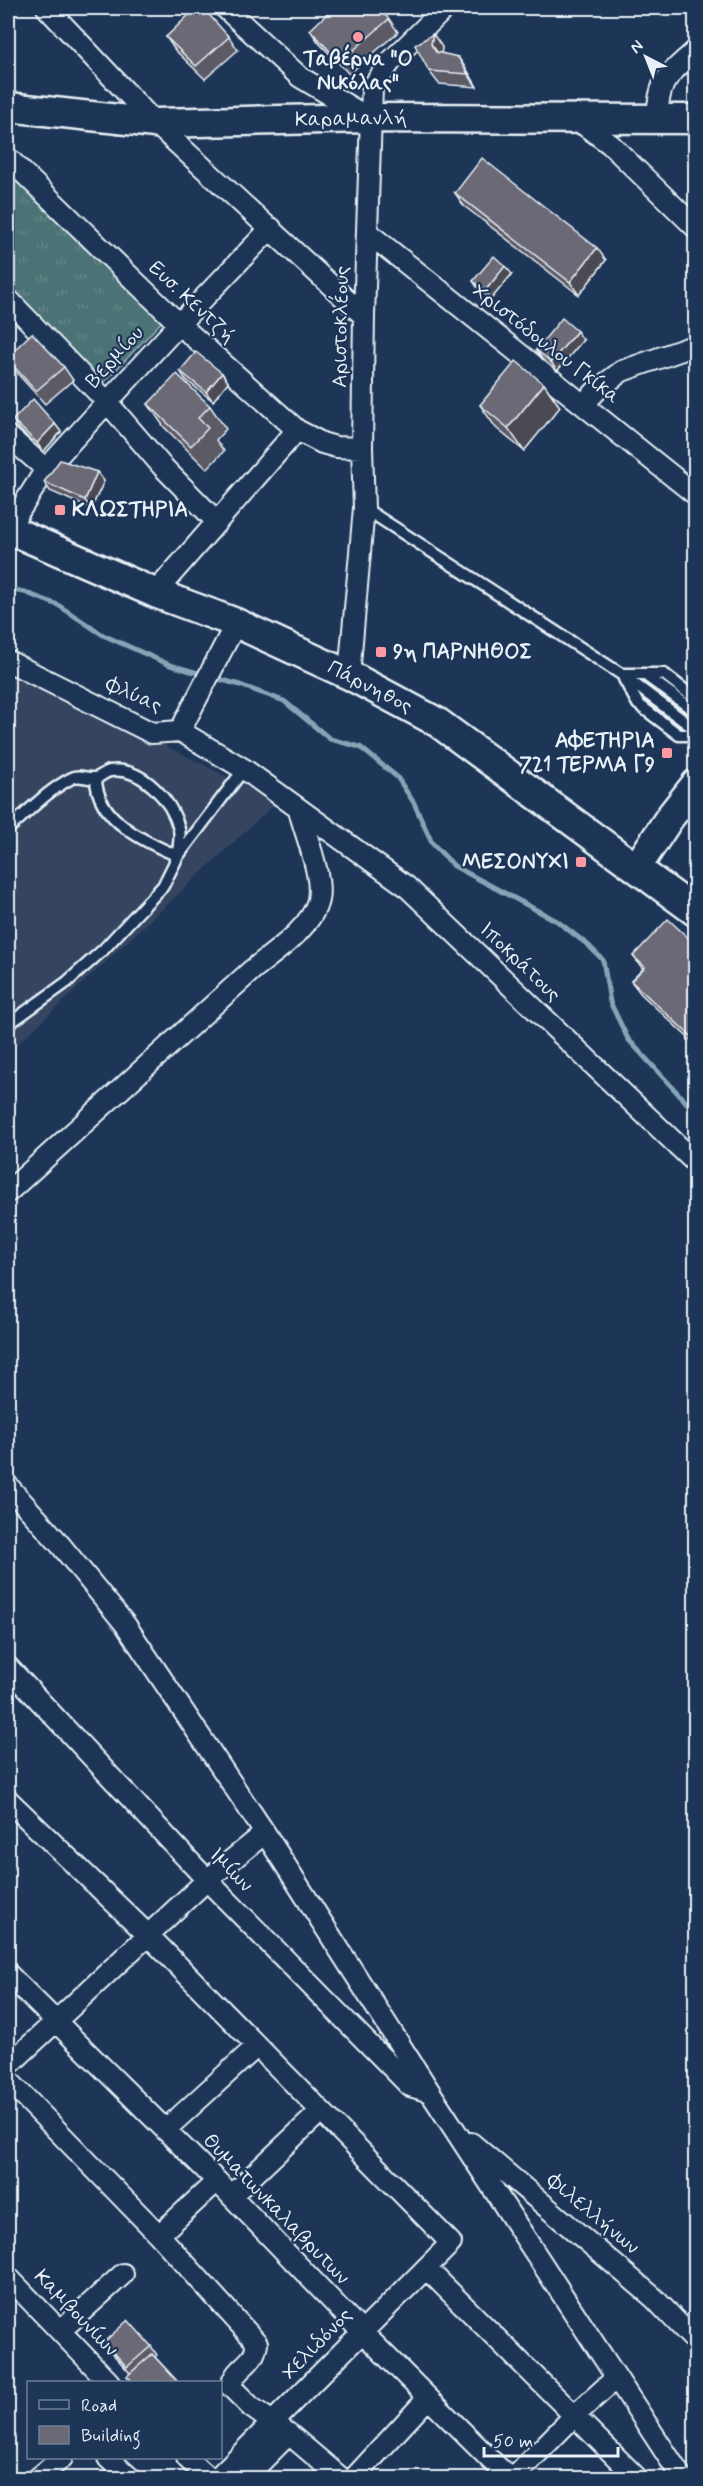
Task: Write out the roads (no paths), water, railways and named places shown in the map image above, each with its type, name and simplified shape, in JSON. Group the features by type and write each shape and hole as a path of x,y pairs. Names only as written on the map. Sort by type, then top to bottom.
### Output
{"main road":[{"name":"Καραμανλή","path":"8,106 154,123 370,118 696,119"},
{"name":"Πάρνηθος","path":"8,529 155,593 231,633 349,675 436,722 696,912"},
{"path":"637,867 670,816 696,784"}],"street":[{"path":"47,8 154,123 271,228 364,316"},
{"path":"225,8 300,77 370,118"},
{"name":"Αριστοκλέους","path":"349,675 364,508 362,448 364,316 372,88 391,61 439,9"},
{"path":"657,119 658,94 667,77 696,50"},
{"path":"576,119 610,144 696,228"},
{"name":"Ευσ. Κεντζή","path":"8,158 179,324 297,430 329,445 362,448"},
{"name":"Βερμίου","path":"8,529 46,469 271,228"},
{"name":"Χριστόδουλου Γκίκα","path":"367,232 696,495"},
{"path":"8,299 107,402 162,466 216,522"},
{"path":"584,404 598,389 622,371 696,345"},
{"path":"155,593 297,430"},
{"path":"8,436 46,469"},
{"path":"180,731 231,633"},
{"name":"Φλύας","path":"8,661 152,733 180,731 244,769 299,810"},
{"path":"8,1192 252,970 291,939 305,922 318,900 318,880 299,810"},
{"name":"Ιποκράτους","path":"299,810 406,886 696,1163"},
{"path":"8,1486 58,1542 124,1624 265,1833 430,2092 682,2478"},
{"name":"Ιμίων","path":"8,1667 207,1880 410,2086 430,2092"},
{"path":"8,1800 148,1935 321,2110 231,2196"},
{"path":"8,2066 207,1880 265,1833"},
{"name":"Θυματωνκαλαβρυτων","path":"8,1974 217,2181 362,2332 511,2478"},
{"path":"165,2130 257,2046"},
{"path":"8,2080 159,2235 257,2343 255,2355 233,2376 231,2387 251,2407 282,2429 341,2478"},
{"name":"Χελιδόνος","path":"217,2478 282,2429 362,2332 451,2243 321,2110"},
{"name":"Φιλελλήνων","path":"454,2129 654,2298 696,2342"},
{"path":"159,2235 217,2181"},
{"path":"426,2268 637,2478"},
{"path":"60,2331 123,2274"},
{"name":"Καμβουνίων","path":"8,2277 108,2381"},
{"path":"511,2478 616,2378"},
{"path":"354,2478 428,2398"},
{"path":"245,2478 282,2429"},
{"path":"38,2478 60,2459"},
{"path":"110,2459 130,2478"},
{"path":"189,2459 209,2478"}],"lane":[{"path":"364,508 621,674 696,730"},
{"path":"621,674 664,674 696,699"},
{"path":"621,674 638,704 679,735 696,735"},
{"path":"644,675 696,712"},
{"path":"8,1023 40,1003 104,949 162,886 178,856 244,769"},
{"path":"8,829 55,788 75,776 96,779 109,771 125,772 142,779 162,796 173,812 179,831 178,856"},
{"path":"96,779 99,798 117,820 132,833 178,856"}],"waterway":[{"path":"8,589 24,592 58,605 103,635 170,665 240,685 284,701 330,739 360,747 397,777 414,803 432,843 454,866 557,921 603,960 610,1002 628,1039 696,1113"}],"place":[{"name":"Ταβέρνα \"Ο Νικόλας\"","path":"358,37"},
{"name":"ΚΛΩΣΤΗΡΙΑ","path":"60,510"},
{"name":"9η ΠΑΡΝΗΘΟΣ","path":"381,652"},
{"name":"ΑΦΕΤΗΡΙΑ 721 ΤΕΡΜΑ Γ9","path":"667,753"},
{"name":"ΜΕΣΟΝΥΧΙ","path":"581,862"}]}
